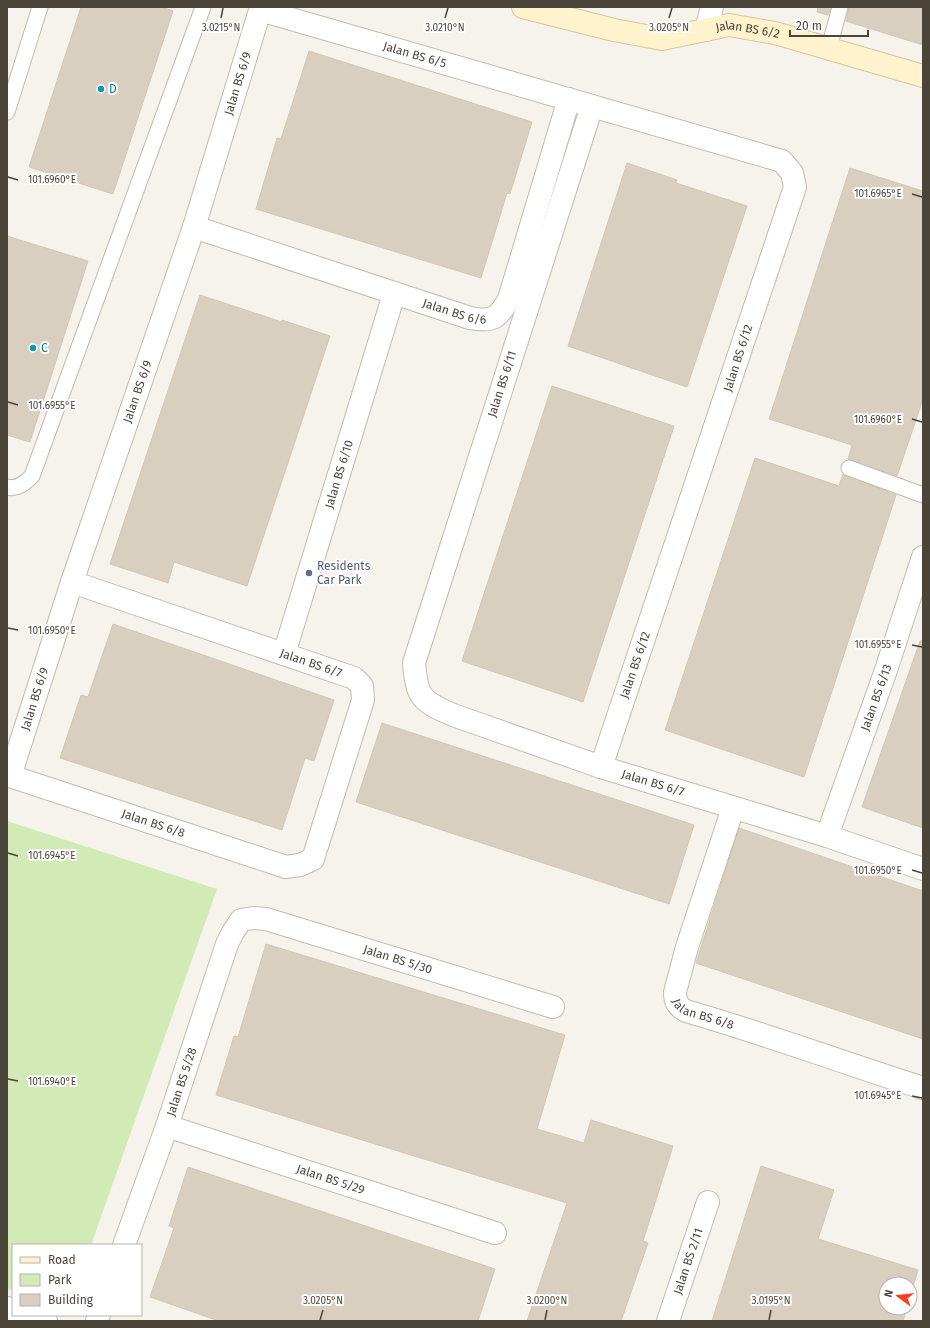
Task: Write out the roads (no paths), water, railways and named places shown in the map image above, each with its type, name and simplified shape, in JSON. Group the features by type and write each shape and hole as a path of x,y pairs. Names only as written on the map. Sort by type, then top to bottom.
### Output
{"street":[{"name":"Jalan BS 6/2","path":"523,7 614,30 662,39 729,24 775,33 923,76"},
{"path":"706,30 712,7"},
{"name":"Jalan BS 6/5","path":"261,9 569,99"},
{"name":"Jalan BS 6/9","path":"8,775 72,582 194,227 261,9"},
{"name":"Jalan BS 6/12","path":"569,99 782,161 792,174 795,187 601,767"},
{"name":"Jalan BS 6/6","path":"194,227 394,294 482,320 492,320 502,312 509,299 569,99"},
{"name":"Jalan BS 6/11","path":"414,663 592,106"},
{"name":"Jalan BS 6/10","path":"284,654 394,294"},
{"name":"Jalan BS 6/13","path":"827,836 886,670 923,557"},
{"name":"Jalan BS 6/7","path":"72,582 354,678 362,686 363,700 313,859 300,865"},
{"name":"Jalan BS 6/7","path":"414,663 416,687 429,705 601,767 827,836 923,870"},
{"name":"Jalan BS 6/8","path":"8,775 286,867 300,865"},
{"name":"Jalan BS 6/8","path":"733,808 687,947 675,992 675,999 679,1006 686,1011 740,1026 835,1060 923,1088"},
{"name":"Jalan BS 5/30","path":"242,920 253,918 266,919 553,1007"},
{"name":"Jalan BS 5/28","path":"124,1244 167,1126 227,944 233,932 242,920"},
{"name":"Jalan BS 5/29","path":"167,1126 495,1234"},
{"name":"Jalan BS 2/11","path":"668,1321 708,1202"},
{"path":"31,1316 46,1321"}],"lane":[{"path":"7,112 40,7"},
{"path":"7,487 11,488 22,485 32,476 203,7"},
{"path":"828,48 840,7"},
{"path":"849,468 923,494"}],"place":[{"name":"D","path":"101,89"},
{"name":"C","path":"33,348"},
{"name":"Residents Car Park","path":"309,573"}]}
